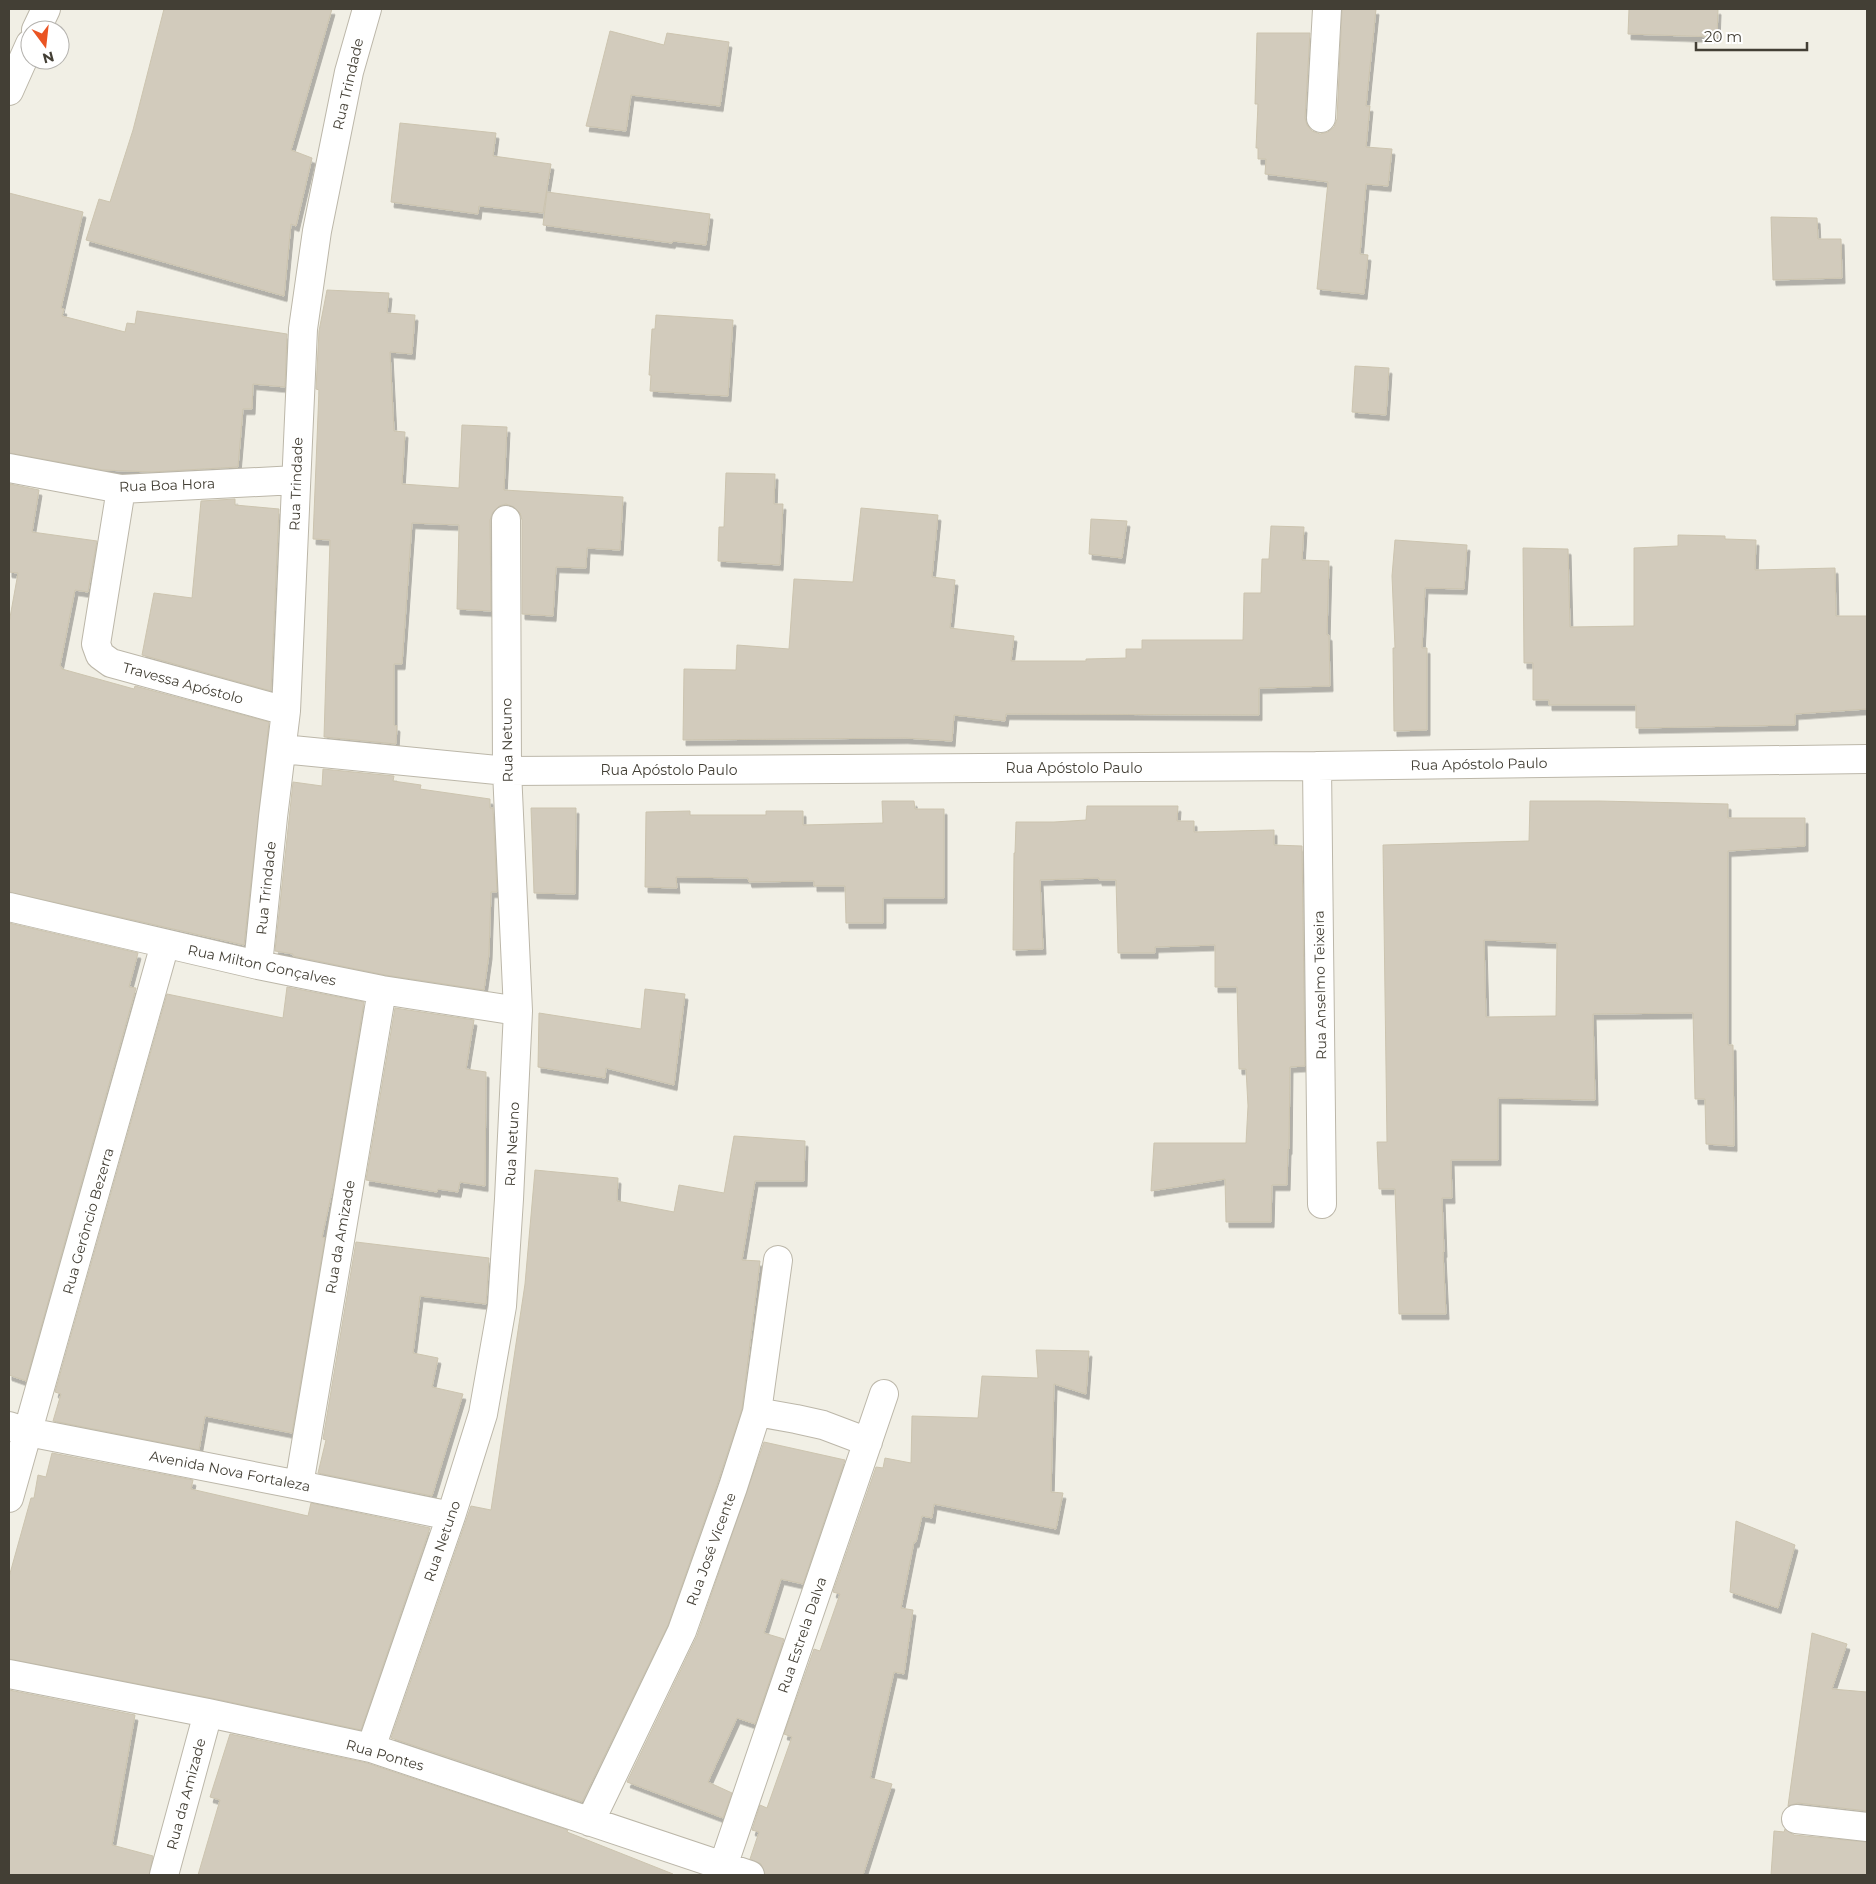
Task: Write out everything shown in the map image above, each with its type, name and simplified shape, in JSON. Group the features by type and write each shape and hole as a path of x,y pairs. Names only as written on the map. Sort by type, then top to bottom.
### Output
{"street":[{"name":"Rua Trindade","path":"258,965 286,711 303,329 314,251 350,72 367,9"},
{"path":"1321,118 1327,9"},
{"path":"9,91 20,66"},
{"name":"Rua Boa Hora","path":"9,468 121,489 296,480"},
{"name":"Travessa Apóstolo","path":"121,489 96,644 100,655 111,663 286,711"},
{"name":"Rua Netuno","path":"371,1748 483,1414 502,1306 518,1011 506,771 506,520"},
{"name":"Rua Apóstolo Paulo","path":"282,749 506,771 1317,766 1867,759"},
{"name":"Rua Anselmo Teixeira","path":"1317,766 1322,1204"},
{"name":"Rua Milton Gonçalves","path":"9,907 258,965 382,990 518,1011"},
{"name":"Rua Gerôncio Bezerra","path":"9,1498 19,1429 165,944"},
{"name":"Rua da Amizade","path":"299,1485 382,990"},
{"name":"Rua José Vicente","path":"590,1822 682,1631 733,1487 758,1412 778,1260"},
{"name":"Rua Estrela Dalva","path":"722,1871 884,1394"},
{"path":"758,1412 823,1426 868,1442"},
{"name":"Avenida Nova Fortaleza","path":"19,1429 450,1516"},
{"name":"Rua Pontes","path":"9,1674 208,1712 371,1748 590,1822 722,1871 750,1875"},
{"name":"Rua da Amizade","path":"164,1875 208,1712"},
{"path":"1796,1819 1867,1827"}],"building":[{"path":"164,9 332,9 291,150 312,158 296,226 291,224 284,296 86,240 99,199 110,202 133,130"},
{"path":"1342,9 1376,9 1366,106 1370,106 1366,147 1392,149 1388,186 1366,184 1360,254 1368,255 1364,294 1317,289 1328,182 1265,174 1266,159 1258,159 1258,148 1256,148 1258,104 1255,104 1257,33 1310,33 1305,118 1307,125 1312,131 1320,134 1328,132 1334,127 1337,119"},
{"path":"1629,9 1718,9 1717,37 1628,34"},
{"path":"610,31 664,45 667,33 729,42 720,106 631,95 626,131 586,126"},
{"path":"400,123 496,133 493,156 551,164 543,213 479,206 478,214 391,202"},
{"path":"547,192 710,214 706,245 673,241 672,243 543,225"},
{"path":"9,193 83,212 61,308 64,309 62,316 125,332 127,323 135,324 137,311 287,334 285,387 253,384 252,409 243,409 238,467 151,472 103,470 9,453"},
{"path":"1771,217 1817,218 1818,239 1841,239 1842,278 1773,280"},
{"path":"327,290 389,293 387,313 415,315 412,354 390,352 394,431 405,432 402,484 459,488 462,425 507,427 504,490 623,497 620,550 587,548 586,568 556,567 553,616 522,614 522,520 520,513 514,507 506,504 499,506 493,512 490,520 491,611 457,609 459,525 412,523 402,664 394,664 394,725 397,726 396,744 324,737 330,540 313,539 319,390 316,389 319,331"},
{"path":"656,315 733,320 728,396 650,391 651,375 649,375 652,329 655,329"},
{"path":"1355,366 1389,368 1386,415 1352,412"},
{"path":"726,473 775,474 774,504 783,504 780,565 718,561 719,527 724,527"},
{"path":"10,484 39,490 32,532 97,541 88,592 75,590 60,666 62,669 134,689 135,686 269,722 244,945 9,892 9,623 18,573 9,572"},
{"path":"235,499 235,505 279,509 271,691 142,655 154,593 192,598 201,501"},
{"path":"861,508 938,515 932,577 955,580 950,628 1014,636 1011,661 1086,661 1086,659 1126,658 1126,649 1142,649 1142,640 1243,640 1244,593 1261,593 1262,559 1269,559 1271,526 1304,527 1302,560 1329,561 1327,635 1329,635 1330,686 1259,688 1259,715 1006,714 1005,721 954,715 952,741 905,738 683,740 684,669 736,670 737,645 789,649 794,579 853,582"},
{"path":"1091,519 1127,521 1122,558 1089,554"},
{"path":"1678,535 1725,536 1725,539 1756,540 1755,570 1835,568 1836,616 1867,616 1867,709 1795,714 1795,725 1636,728 1636,705 1549,705 1549,700 1533,700 1533,663 1524,663 1523,548 1568,549 1570,627 1634,626 1634,548 1678,546"},
{"path":"1395,540 1467,545 1464,589 1425,588 1422,648 1427,648 1427,730 1394,731 1393,648 1395,648 1392,576"},
{"path":"323,769 394,776 393,781 421,785 420,789 490,799 490,808 493,808 497,892 491,892 489,954 484,990 385,975 275,951 293,782 322,786"},
{"path":"882,801 914,801 915,809 944,809 944,898 883,898 883,923 846,923 845,886 814,886 814,881 749,882 748,878 676,877 677,888 645,887 646,812 690,811 690,815 766,815 766,811 803,811 803,825 883,823"},
{"path":"1530,801 1728,804 1728,818 1805,818 1805,846 1728,851 1728,1045 1733,1045 1734,1146 1706,1144 1705,1099 1695,1099 1693,1013 1593,1014 1595,1100 1498,1098 1498,1160 1451,1160 1452,1198 1442,1198 1446,1314 1399,1314 1395,1189 1379,1189 1377,1142 1387,1142 1383,845 1529,841","holes":["1484,940 1557,943 1556,1016 1486,1017"]},
{"path":"1087,806 1178,806 1177,821 1194,821 1194,832 1274,830 1274,845 1302,846 1305,1066 1290,1067 1287,1185 1272,1185 1271,1222 1226,1222 1225,1179 1151,1191 1154,1143 1246,1143 1248,1106 1246,1069 1239,1069 1237,987 1215,987 1215,945 1155,947 1155,953 1118,953 1116,880 1099,880 1099,878 1040,880 1043,949 1013,950 1016,822 1086,820"},
{"path":"531,808 576,808 575,894 534,893"},
{"path":"9,923 138,953 129,987 136,988 26,1381 9,1375"},
{"path":"287,987 364,1002 335,1178 322,1237 325,1238 292,1433 205,1416 199,1450 53,1421 61,1394 55,1392 167,994 283,1018"},
{"path":"645,989 685,994 674,1085 606,1068 605,1078 538,1067 539,1013 641,1029"},
{"path":"395,1008 474,1020 466,1069 486,1072 485,1186 460,1182 458,1192 438,1189 437,1192 366,1180"},
{"path":"734,1136 805,1141 804,1181 755,1181 742,1260 760,1261 742,1409 668,1625 582,1802 391,1738 471,1506 491,1510 525,1284 535,1170 618,1178 617,1201 674,1212 679,1185 724,1193"},
{"path":"356,1242 489,1258 486,1304 420,1296 413,1353 438,1358 432,1387 463,1394 432,1496 318,1473 326,1440 323,1439"},
{"path":"1036,1350 1089,1351 1086,1394 1054,1384 1051,1492 1063,1493 1056,1529 934,1504 932,1518 922,1516 916,1542 914,1542 901,1608 913,1610 904,1674 894,1672 870,1778 892,1784 863,1875 765,1875 761,1864 750,1859 759,1832 752,1830 760,1805 767,1808 792,1737 784,1734 814,1649 820,1651 840,1594 833,1592 876,1467 883,1468 885,1458 911,1463 912,1416 978,1418 982,1376 1038,1378"},
{"path":"764,1442 845,1460 803,1584 781,1579 764,1633 784,1639 755,1724 737,1718 708,1782 732,1793 723,1818 627,1782 697,1636"},
{"path":"52,1453 193,1480 191,1489 308,1516 311,1503 430,1528 361,1730 211,1698 9,1659 9,1577 31,1498 34,1498 38,1475 46,1477"},
{"path":"1736,1521 1795,1545 1778,1608 1730,1592"},
{"path":"1812,1633 1847,1644 1832,1689 1867,1692 1867,1811 1798,1803 1788,1806"},
{"path":"9,1690 135,1715 112,1845 153,1856 149,1875 9,1875"},
{"path":"230,1734 367,1763 568,1830 567,1832 673,1875 198,1875 220,1800 210,1797"},
{"path":"1785,1829 1794,1835 1867,1842 1867,1875 1771,1875 1774,1831 1784,1832"}]}
